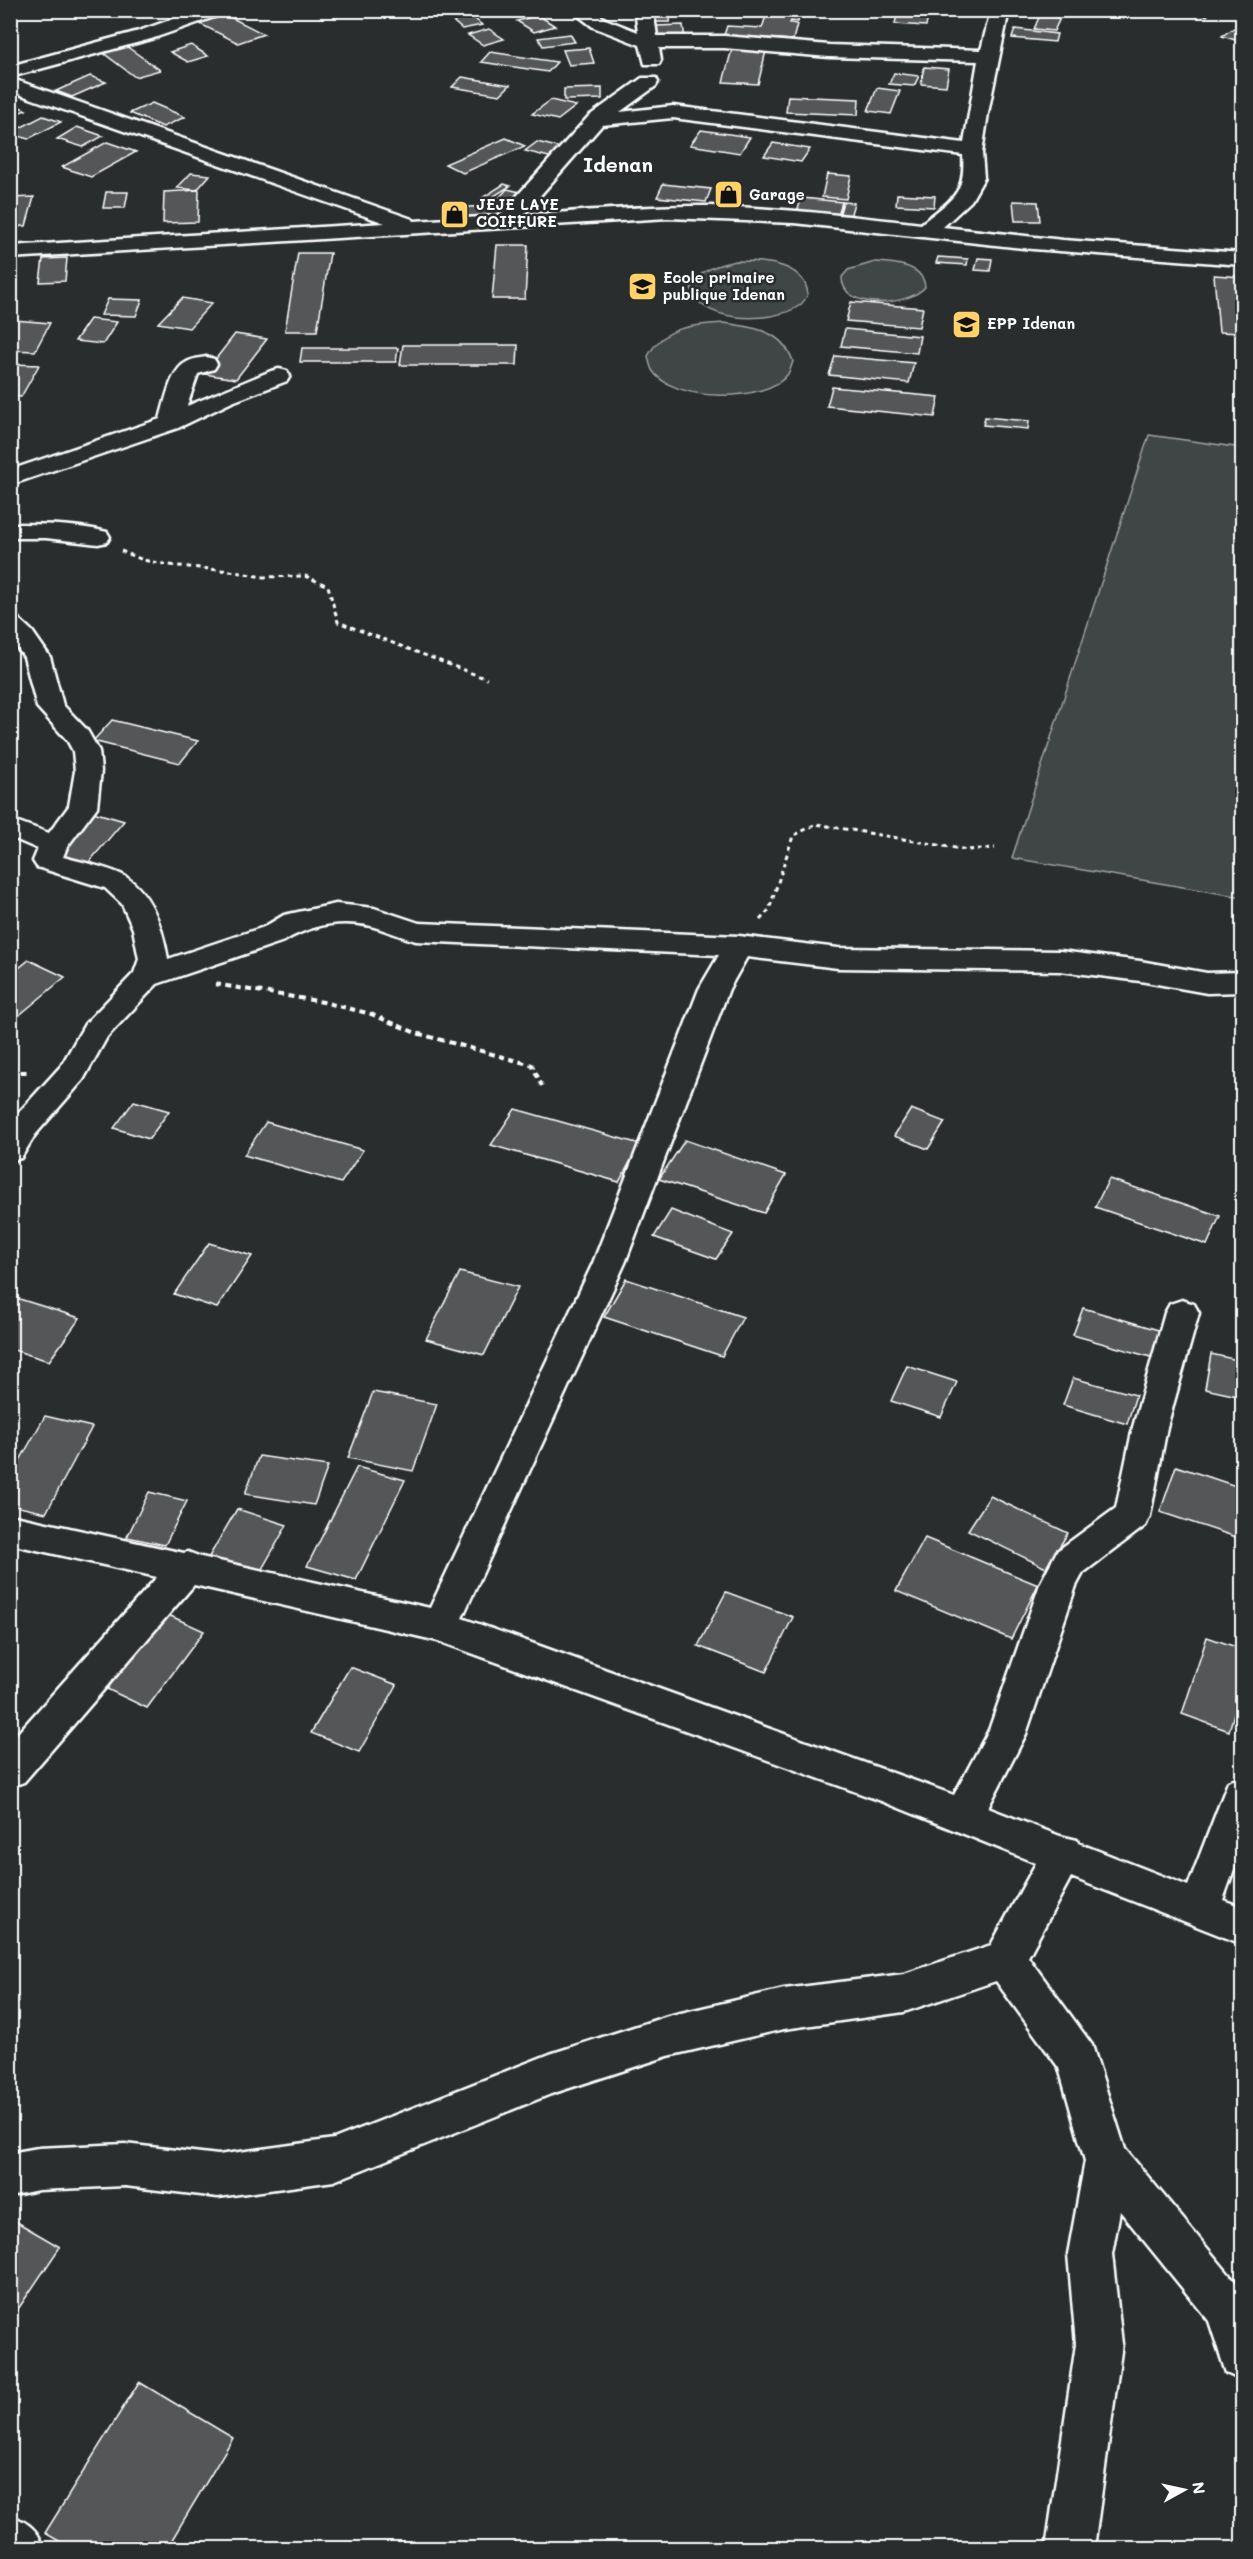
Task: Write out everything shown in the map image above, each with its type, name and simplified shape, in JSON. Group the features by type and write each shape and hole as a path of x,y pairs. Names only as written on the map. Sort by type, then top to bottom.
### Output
{"street":[{"path":"10,72 146,36 217,10"},
{"path":"580,10 599,23 649,42 724,42 829,51 988,56"},
{"path":"644,10 652,62 649,82 656,94 674,112"},
{"path":"924,232 954,207 969,190 976,170 972,150 988,56 1000,10"},
{"path":"505,222 561,162 596,120 649,82"},
{"path":"10,84 418,227"},
{"path":"596,120 674,112 972,150"},
{"path":"10,252 723,211 1038,244 1242,259"},
{"path":"170,423 178,403 184,376 193,366 206,364"},
{"path":"10,478 170,423 224,397 279,376"},
{"path":"10,531 46,531 98,537"},
{"path":"10,624 23,636 37,657 50,707 78,736 86,751 88,771 83,807 54,845 47,861 115,882 134,900 147,929 154,959 147,977 96,1031 72,1073 24,1127 10,1150"},
{"path":"10,827 54,845"},
{"path":"147,977 176,965 274,934 294,922 336,913 375,917 416,932 739,946 838,958 1060,961 1140,970 1207,983 1242,982"},
{"path":"440,1626 609,1263 714,988 739,946"},
{"path":"964,1815 1007,1734 1058,1584 1070,1562 1132,1516 1150,1427 1182,1312"},
{"path":"10,1529 188,1567 440,1626 964,1815 1242,1926"},
{"path":"10,1770 188,1567"},
{"path":"1200,1909 1242,1794"},
{"path":"10,2175 38,2169 125,2165 218,2176 334,2160 550,2074 668,2036 784,2009 904,1993 1005,1959 1064,1853"},
{"path":"1005,1959 1077,2059 1107,2161 1229,2309 1242,2357"},
{"path":"1070,2548 1100,2344 1090,2254 1107,2161"},
{"path":"10,2539 20,2548"}],"path":[{"path":"98,537 120,551 143,560 169,565 230,571 262,577 305,576 328,586 338,622 487,679"},
{"path":"739,946 769,910 793,836 816,824 967,850 995,848"},
{"path":"176,965 206,983 323,1002 371,1014 416,1033 532,1065 542,1086"}],"shaded area":[{"path":"736,261 769,263 790,269 805,283 808,294 800,305 772,316 736,317 705,307 695,297 691,284 711,268"},
{"path":"875,262 898,264 913,269 923,279 925,287 917,294 891,302 863,300 852,296 845,288 842,277 848,270"},
{"path":"723,323 745,326 774,336 782,343 793,361 788,374 777,384 760,391 719,395 678,388 662,381 652,370 648,356 662,338 690,326"},
{"path":"1149,435 1242,448 1242,897 1012,858"}],"building":[{"path":"652,10 671,10 670,22 651,22"},
{"path":"768,10 800,10 798,22 791,21 790,23 797,24 793,40 724,35 727,26 762,28"},
{"path":"898,10 930,10 926,26 895,24"},
{"path":"1027,10 1058,10 1056,15 1027,12"},
{"path":"1186,10 1211,10 1207,16 1185,12"},
{"path":"220,12 264,34 238,43 194,21"},
{"path":"468,13 482,25 462,29 448,17"},
{"path":"538,15 555,26 534,32 517,21"},
{"path":"1040,15 1060,18 1054,31 1034,29"},
{"path":"683,25 685,39 658,39 656,26"},
{"path":"1237,26 1242,28 1242,42 1222,36"},
{"path":"489,29 504,39 483,45 468,35"},
{"path":"1015,29 1057,34 1055,42 1012,38"},
{"path":"570,34 575,42 543,46 538,38"},
{"path":"191,45 208,56 188,62 170,52"},
{"path":"126,46 160,70 135,77 102,52"},
{"path":"589,48 594,63 569,65 563,50"},
{"path":"732,49 766,51 758,84 723,82"},
{"path":"490,52 557,62 548,72 481,62"},
{"path":"924,67 949,69 946,86 921,84"},
{"path":"894,73 919,76 914,86 889,84"},
{"path":"90,76 106,82 72,97 56,91"},
{"path":"462,77 510,85 500,95 452,87"},
{"path":"602,88 602,99 564,100 564,89"},
{"path":"877,88 900,91 891,114 868,111"},
{"path":"788,96 859,99 858,115 786,112"},
{"path":"551,100 576,106 558,120 532,114"},
{"path":"10,102 26,110 10,116"},
{"path":"152,103 185,117 163,127 130,113"},
{"path":"43,116 61,122 28,139 10,133"},
{"path":"77,127 103,136 83,147 57,139"},
{"path":"701,130 750,137 740,153 690,145"},
{"path":"506,138 525,146 463,173 445,164"},
{"path":"107,142 136,152 91,177 62,167"},
{"path":"537,142 561,148 549,157 525,151"},
{"path":"773,143 810,149 801,162 764,156"},
{"path":"191,173 210,175 197,190 177,188"},
{"path":"827,174 851,176 846,199 822,197"},
{"path":"504,184 510,186 488,200 482,198"},
{"path":"663,184 711,189 706,202 657,197"},
{"path":"507,189 520,192 495,217 454,218 469,207 492,206"},
{"path":"199,190 198,222 163,223 164,192"},
{"path":"106,192 128,192 125,208 103,208"},
{"path":"897,194 935,196 934,207 896,205"},
{"path":"34,197 26,226 10,227 10,198"},
{"path":"802,198 842,202 838,215 797,211"},
{"path":"1013,201 1038,202 1040,221 1015,221"},
{"path":"843,202 854,203 850,217 839,216"},
{"path":"497,245 528,245 525,299 492,299"},
{"path":"298,253 330,253 317,331 285,331"},
{"path":"938,257 968,259 967,265 936,263"},
{"path":"67,258 65,281 40,282 43,259"},
{"path":"978,258 992,259 990,271 975,270"},
{"path":"1214,275 1242,277 1242,333 1219,332"},
{"path":"182,298 212,303 189,328 158,323"},
{"path":"108,299 142,300 136,316 101,315"},
{"path":"851,302 923,308 919,327 846,321"},
{"path":"90,319 117,322 103,344 75,341"},
{"path":"14,320 50,323 35,351 10,350 10,327"},
{"path":"845,329 920,336 917,353 841,346"},
{"path":"235,334 267,339 236,379 204,374"},
{"path":"403,345 518,345 517,365 400,365"},
{"path":"302,348 398,348 396,362 300,362"},
{"path":"835,356 914,363 909,383 829,375"},
{"path":"10,364 39,365 21,397 10,396"},
{"path":"832,387 939,397 935,417 827,406"},
{"path":"985,417 1029,421 1028,429 983,425"},
{"path":"112,720 198,741 180,763 93,741"},
{"path":"93,812 124,821 84,868 52,860"},
{"path":"29,960 65,977 10,1023 10,975"},
{"path":"134,1101 169,1111 149,1139 114,1128"},
{"path":"515,1109 640,1144 619,1182 491,1145"},
{"path":"911,1109 945,1122 928,1149 894,1136"},
{"path":"266,1122 363,1150 341,1183 244,1155"},
{"path":"685,1140 786,1175 764,1213 659,1179"},
{"path":"1109,1179 1220,1216 1207,1245 1095,1207"},
{"path":"671,1210 733,1234 716,1259 654,1237"},
{"path":"209,1243 252,1256 217,1308 174,1294"},
{"path":"460,1272 518,1287 484,1355 426,1339"},
{"path":"626,1279 743,1317 722,1356 604,1317"},
{"path":"13,1297 80,1318 49,1361 10,1349 10,1300"},
{"path":"1083,1308 1162,1331 1154,1358 1073,1335"},
{"path":"1211,1354 1242,1361 1242,1397 1205,1389"},
{"path":"907,1366 957,1382 941,1417 891,1401"},
{"path":"1073,1378 1136,1395 1127,1424 1063,1405"},
{"path":"373,1392 437,1404 413,1471 348,1458"},
{"path":"45,1416 92,1427 46,1513 10,1505 10,1478"},
{"path":"259,1456 328,1466 314,1505 245,1494"},
{"path":"1176,1466 1242,1488 1242,1539 1160,1512"},
{"path":"357,1467 405,1480 356,1580 307,1566"},
{"path":"149,1492 187,1501 165,1545 127,1537"},
{"path":"990,1496 1068,1533 1046,1568 968,1530"},
{"path":"237,1509 287,1525 258,1576 207,1560"},
{"path":"925,1538 1038,1585 1011,1639 896,1591"},
{"path":"726,1592 793,1617 766,1672 698,1646"},
{"path":"164,1613 204,1631 147,1708 107,1689"},
{"path":"1207,1637 1242,1649 1242,1686 1229,1731 1182,1714"},
{"path":"350,1667 397,1685 359,1752 311,1733"},
{"path":"10,2218 60,2247 10,2321"},
{"path":"139,2382 233,2438 167,2548 71,2548 45,2533"}],"place":[{"name":"Garage","path":"728,195"},
{"name":"JEJE LAYE COIFFURE","path":"455,214"},
{"name":"Ecole primaire publique Idenan","path":"642,287"},
{"name":"EPP Idenan","path":"966,324"}],"district":[{"name":"Idenan","path":"618,165"}]}
